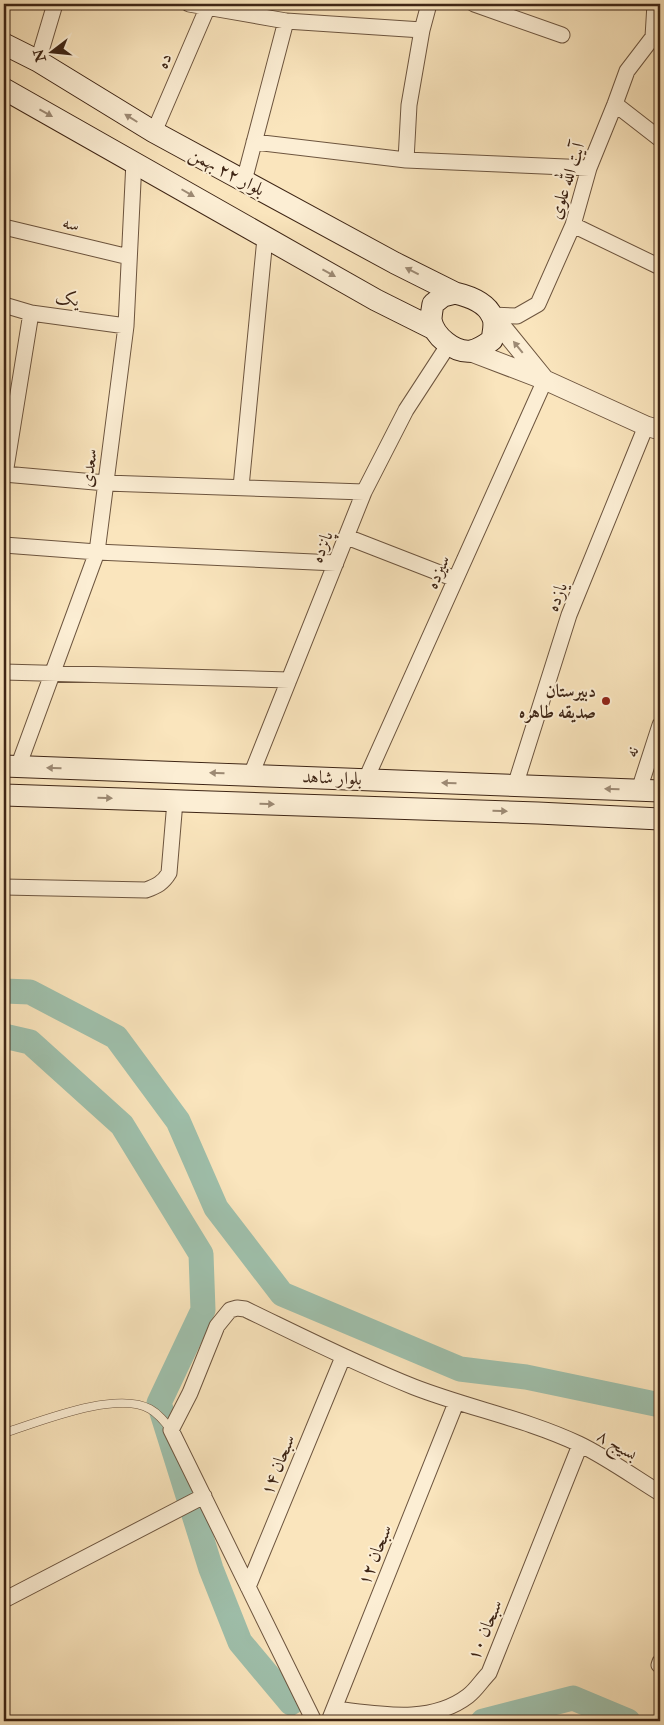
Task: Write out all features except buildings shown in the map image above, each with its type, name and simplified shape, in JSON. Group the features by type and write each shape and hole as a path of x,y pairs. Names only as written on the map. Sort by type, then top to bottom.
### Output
{"main road":[{"name":"بلوار ۲۲ بهمن","path":"4,44 38,61 154,132 395,263 455,293"},
{"name":"بلوار ۲۲ بهمن","path":"4,89 134,161 265,238 376,300 434,329"},
{"path":"455,293 475,300 492,315 494,327 492,340 482,348 470,351 459,349 449,344 434,329 431,318 433,304 443,296 455,293"},
{"name":"بلوار شاهد","path":"11,767 660,791"},
{"path":"318,777 318,806"},
{"name":"بلوار شاهد","path":"4,795 660,818"}],"street":[{"path":"38,61 55,4"},
{"path":"189,4 208,5 286,21 422,30"},
{"path":"406,160 409,105 422,30 429,4"},
{"path":"474,4 562,35"},
{"path":"655,4 656,35"},
{"name":"ده","path":"154,132 208,5"},
{"path":"244,181 286,21"},
{"name":"آیت الله علوی","path":"492,315 517,316 538,304 573,225 589,168 615,104 626,70 656,35"},
{"path":"615,104 660,139"},
{"path":"254,142 406,160 589,168"},
{"name":"سعدی","path":"11,767 52,674 97,552 126,326 134,161"},
{"path":"573,225 660,267"},
{"name":"سه","path":"4,227 129,257"},
{"path":"241,487 265,238"},
{"name":"یک","path":"4,305 31,313 126,326"},
{"path":"31,313 4,474 106,483 364,492"},
{"path":"492,315 545,380"},
{"name":"پانزده","path":"251,775 364,492 406,410 449,344"},
{"path":"470,351 545,380 653,428"},
{"name":"سیزده","path":"366,779 545,380"},
{"name":"یازده","path":"515,786 569,615 653,428"},
{"path":"347,537 455,579"},
{"path":"4,546 336,564"},
{"path":"4,672 289,680"},
{"name":"نه","path":"639,790 660,725"},
{"path":"4,887 146,890 156,887 164,882 169,873 175,801"},
{"name":"بسیج ۸","path":"171,1430 190,1393 217,1326 230,1310 237,1308 245,1309 343,1357 413,1386 456,1403 498,1414 544,1430 580,1445 660,1493"},
{"name":"سبحان ۱۴","path":"248,1587 343,1357"},
{"name":"سبحان ۱۲","path":"332,1715 456,1403"},
{"path":"171,1430 314,1721"},
{"name":"سبحان ۱۰","path":"332,1715 406,1717 439,1713 468,1696 489,1672 580,1445"},
{"path":"4,1600 204,1496"}],"lane":[{"path":"4,1433 101,1404 127,1404 148,1407 161,1417 171,1430"}],"waterway":[{"path":"4,991 30,992 116,1037 178,1121 216,1208 282,1294 460,1369 526,1377 660,1405"},
{"path":"4,1036 30,1042 122,1125 201,1254 203,1310 159,1403 211,1569 240,1642 291,1703"},
{"path":"483,1721 573,1698 628,1721"}],"place":[{"name":"دبیرستان صدیقه طاهره","path":"606,701"}]}
